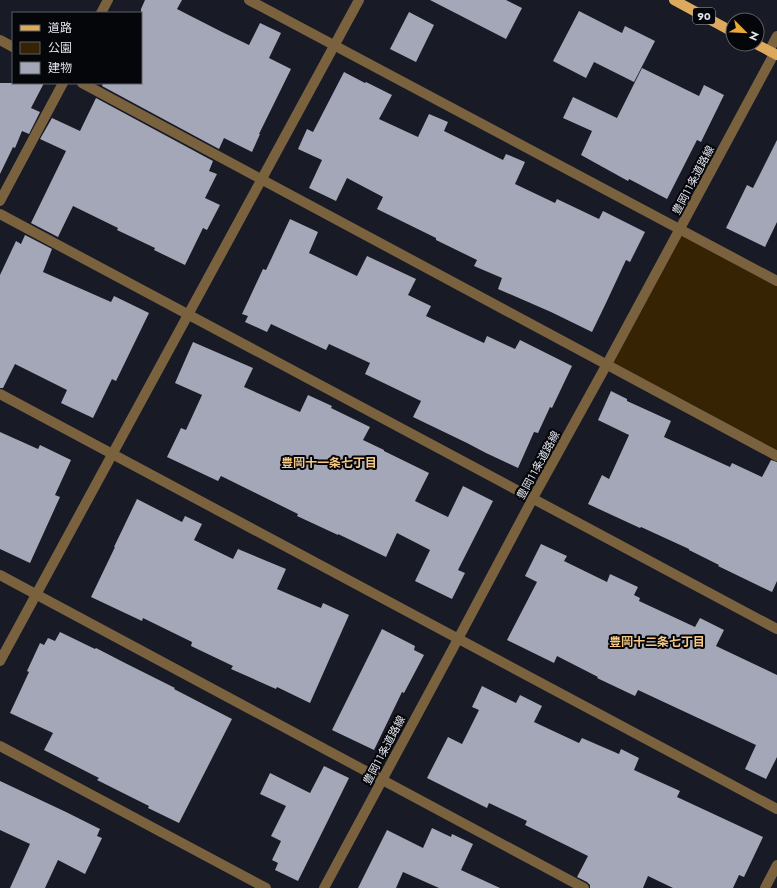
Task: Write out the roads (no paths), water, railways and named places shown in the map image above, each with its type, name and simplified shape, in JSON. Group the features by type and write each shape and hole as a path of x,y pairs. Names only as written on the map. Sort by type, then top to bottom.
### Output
{"main road":[{"name":"90","path":"674,0 725,28"}],"street":[{"path":"102,12 108,0"},
{"path":"250,0 777,281"},
{"path":"0,661 359,0"},
{"name":"豊岡11条道路線","path":"324,888 533,498 680,229 773,53 777,36"},
{"path":"0,40 12,46"},
{"path":"0,200 62,84"},
{"path":"84,84 777,456"},
{"path":"0,214 777,628"},
{"path":"0,394 777,809"},
{"path":"0,575 584,888"},
{"path":"0,746 266,888"},
{"path":"765,888 777,865"}],"district":[{"name":"豊岡十一条七丁目","path":"329,463"},
{"name":"豊岡十二条七丁目","path":"657,642"}]}
